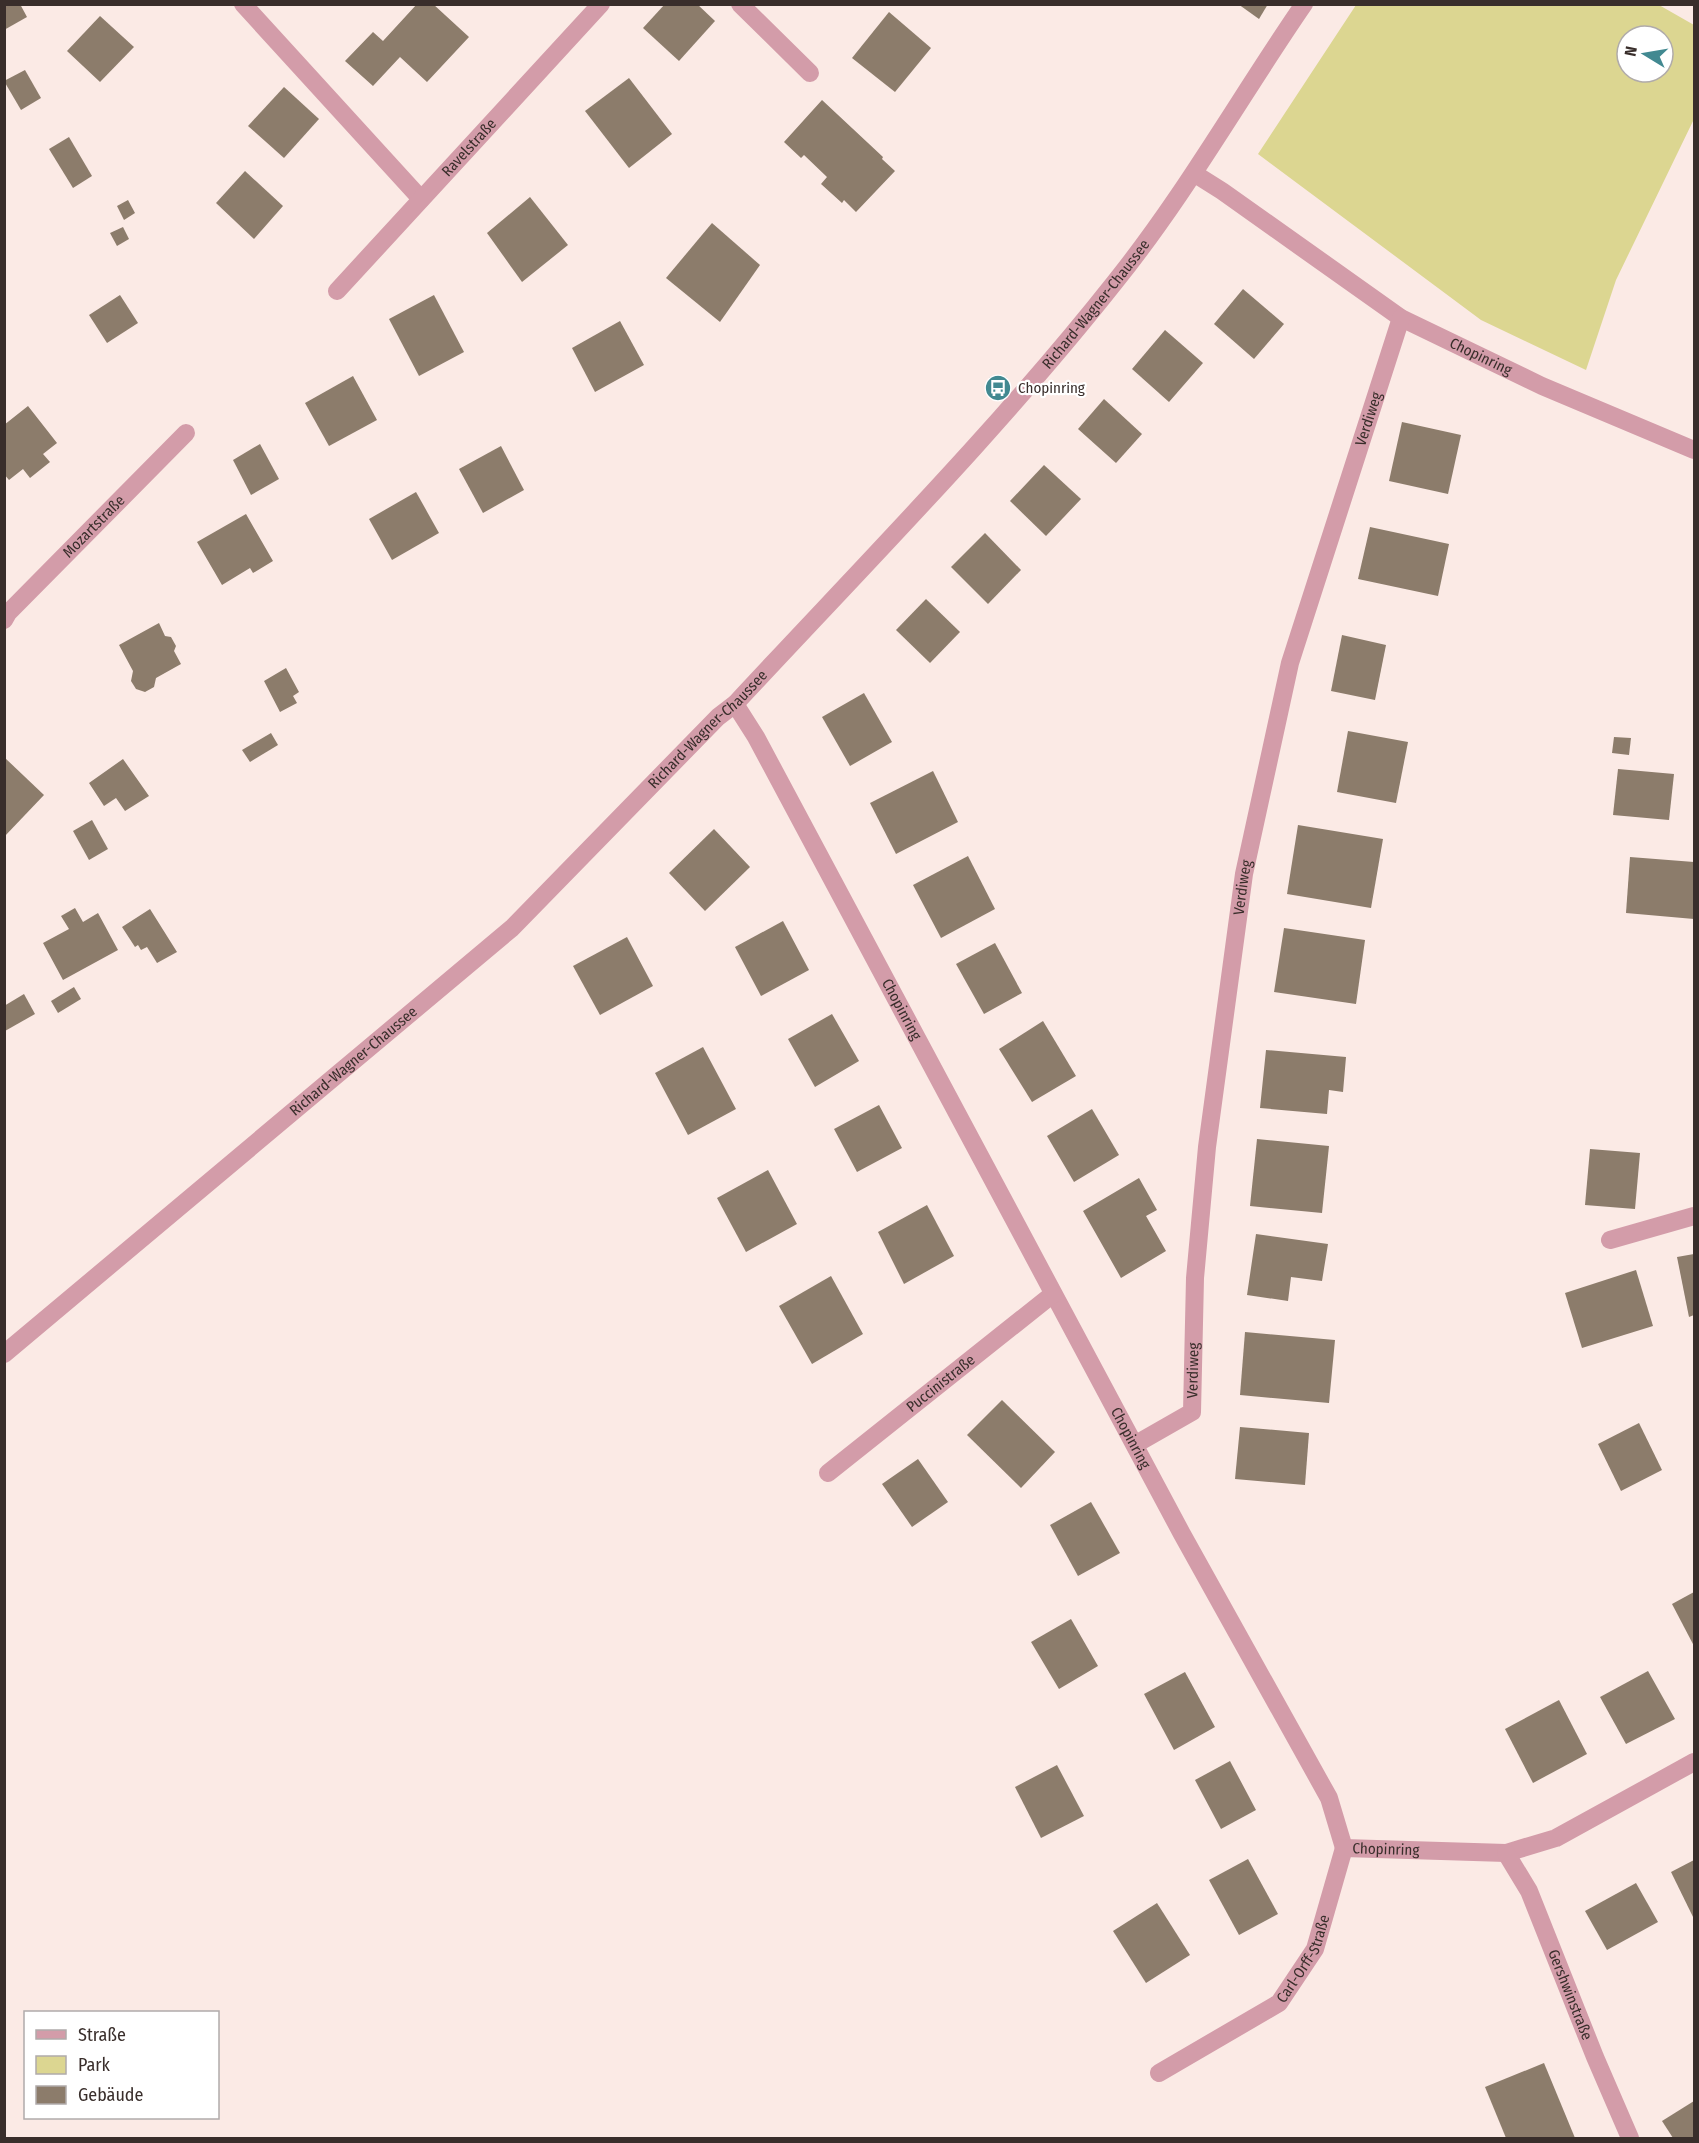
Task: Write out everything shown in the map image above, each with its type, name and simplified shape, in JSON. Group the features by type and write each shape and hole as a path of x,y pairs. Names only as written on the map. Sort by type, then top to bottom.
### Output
{"street":[{"path":"243,4 421,200"},
{"name":"Ravelstraße","path":"337,291 393,220 421,200 601,4"},
{"path":"740,4 810,73"},
{"name":"Richard-Wagner-Chaussee","path":"4,1354 512,928 718,717 735,704 1026,390 1116,281 1195,174 1304,4"},
{"name":"Chopinring","path":"1195,174 1401,318 1542,386 1695,450"},
{"name":"Verdiweg","path":"1136,1444 1192,1412 1195,1278 1207,1147 1244,874 1290,663 1401,318"},
{"name":"Mozartstraße","path":"6,613 186,433"},
{"name":"Chopinring","path":"735,704 756,737 1053,1294 1136,1444 1182,1534 1238,1614 1329,1798 1344,1848 1506,1853 1556,1838 1695,1762"},
{"path":"1610,1240 1695,1216"},
{"name":"Puccinistraße","path":"828,1473 1053,1294"},
{"name":"Carl-Orff-Straße","path":"1159,2073 1280,2002 1315,1949 1344,1848"},
{"name":"Gershwinstraße","path":"1506,1853 1529,1891 1630,2139"}],"green space":[{"path":"1356,5 1659,5 1694,25 1694,119 1616,280 1586,370 1481,320 1258,154"}],"building":[{"path":"4,4 20,4 27,17 4,30"},
{"path":"417,4 433,4 469,37 427,82 400,57 373,86 345,61 373,32 383,41"},
{"path":"665,4 697,4 715,21 679,61 643,28"},
{"path":"1238,4 1268,4 1259,19"},
{"path":"889,12 931,48 895,92 852,58"},
{"path":"100,16 134,47 100,82 67,51"},
{"path":"25,70 41,98 21,110 4,81"},
{"path":"629,78 672,134 629,168 585,111"},
{"path":"284,87 319,119 284,158 248,126"},
{"path":"822,100 895,171 856,212 844,200 842,203 821,184 827,177 804,155 801,158 784,142"},
{"path":"69,137 92,176 73,188 49,149"},
{"path":"245,171 283,206 254,239 216,203"},
{"path":"530,197 568,245 522,282 487,233"},
{"path":"128,200 135,213 124,220 117,206"},
{"path":"712,223 760,265 720,322 666,278"},
{"path":"123,227 129,239 117,246 110,233"},
{"path":"1243,289 1284,324 1254,359 1214,324"},
{"path":"120,295 138,323 107,343 89,315"},
{"path":"434,295 464,352 419,376 389,319"},
{"path":"620,321 644,365 595,392 572,348"},
{"path":"1165,330 1203,363 1169,402 1132,369"},
{"path":"353,376 377,420 329,446 305,403"},
{"path":"1104,399 1142,434 1116,463 1078,429"},
{"path":"28,406 57,443 43,454 50,462 30,478 23,469 9,480 4,474 4,425"},
{"path":"1402,422 1461,435 1448,494 1389,481"},
{"path":"260,444 279,479 251,495 233,460"},
{"path":"501,446 524,490 483,513 459,469"},
{"path":"1044,465 1081,499 1046,536 1010,501"},
{"path":"416,492 439,533 392,560 369,519"},
{"path":"246,514 273,561 253,573 250,568 222,585 197,542"},
{"path":"1370,527 1449,544 1438,596 1358,579"},
{"path":"985,533 1021,570 988,604 951,567"},
{"path":"926,599 960,632 930,663 896,630"},
{"path":"159,623 165,636 171,637 176,646 174,651 181,664 156,678 154,687 145,692 136,689 131,681 133,671 119,645"},
{"path":"1342,635 1386,645 1375,700 1331,691"},
{"path":"286,668 299,692 293,696 297,703 280,712 264,681"},
{"path":"864,693 892,742 850,766 822,717"},
{"path":"1348,731 1408,742 1396,803 1337,792"},
{"path":"271,733 278,745 250,762 242,750"},
{"path":"1614,737 1631,738 1629,755 1612,753"},
{"path":"4,757 44,795 4,837"},
{"path":"123,759 149,796 125,811 116,798 104,806 89,783"},
{"path":"1618,769 1674,774 1669,820 1613,815"},
{"path":"933,771 958,822 896,854 870,803"},
{"path":"92,820 108,849 89,860 73,831"},
{"path":"1298,825 1383,839 1371,908 1287,894"},
{"path":"714,829 750,867 705,911 669,873"},
{"path":"968,856 995,909 941,938 913,885"},
{"path":"1630,857 1694,862 1694,919 1626,913"},
{"path":"75,908 83,922 98,913 118,950 63,980 43,943 69,929 61,916"},
{"path":"150,909 177,952 157,963 147,947 141,950 138,945 135,947 122,927"},
{"path":"783,921 809,970 761,996 735,947"},
{"path":"1284,928 1365,940 1356,1004 1274,992"},
{"path":"627,937 653,986 600,1015 573,966"},
{"path":"995,943 1022,993 984,1014 956,964"},
{"path":"74,987 81,999 58,1013 51,1001"},
{"path":"24,994 35,1014 5,1031 4,1006"},
{"path":"832,1014 859,1061 815,1087 788,1039"},
{"path":"1043,1021 1076,1076 1032,1102 999,1049"},
{"path":"703,1047 736,1109 688,1135 655,1073"},
{"path":"1266,1050 1346,1057 1343,1092 1329,1090 1327,1114 1260,1108"},
{"path":"879,1105 902,1148 857,1172 834,1129"},
{"path":"1092,1109 1119,1155 1074,1182 1047,1136"},
{"path":"1257,1139 1329,1146 1322,1213 1250,1206"},
{"path":"1590,1149 1640,1153 1635,1209 1585,1205"},
{"path":"768,1170 797,1224 746,1252 717,1198"},
{"path":"1139,1178 1157,1210 1146,1216 1166,1251 1121,1278 1083,1211"},
{"path":"927,1205 954,1256 904,1284 878,1232"},
{"path":"1256,1234 1328,1244 1322,1281 1291,1277 1288,1301 1247,1295"},
{"path":"1694,1254 1694,1315 1689,1317 1677,1257"},
{"path":"1636,1270 1653,1326 1582,1348 1565,1293"},
{"path":"831,1276 863,1334 812,1364 779,1306"},
{"path":"1245,1332 1335,1340 1329,1403 1240,1395"},
{"path":"1002,1400 1055,1452 1021,1488 967,1435"},
{"path":"1639,1423 1662,1470 1621,1491 1598,1444"},
{"path":"1240,1427 1309,1433 1305,1485 1235,1479"},
{"path":"918,1459 948,1502 912,1527 882,1484"},
{"path":"1091,1502 1120,1553 1078,1576 1050,1525"},
{"path":"1694,1592 1694,1646 1672,1604"},
{"path":"1071,1619 1098,1666 1059,1689 1031,1642"},
{"path":"1648,1671 1675,1719 1626,1744 1600,1697"},
{"path":"1185,1672 1215,1727 1174,1750 1144,1694"},
{"path":"1559,1700 1587,1754 1533,1783 1505,1729"},
{"path":"1230,1761 1256,1810 1221,1829 1195,1780"},
{"path":"1057,1765 1084,1816 1041,1838 1015,1787"},
{"path":"1248,1859 1278,1914 1239,1935 1209,1880"},
{"path":"1694,1860 1694,1919 1671,1872"},
{"path":"1636,1883 1658,1922 1607,1950 1585,1911"},
{"path":"1157,1903 1190,1955 1146,1983 1113,1931"},
{"path":"1544,2063 1575,2138 1506,2138 1485,2087"},
{"path":"1694,2101 1694,2138 1673,2138 1662,2121"}],"place":[{"name":"Chopinring","path":"998,388"}]}
